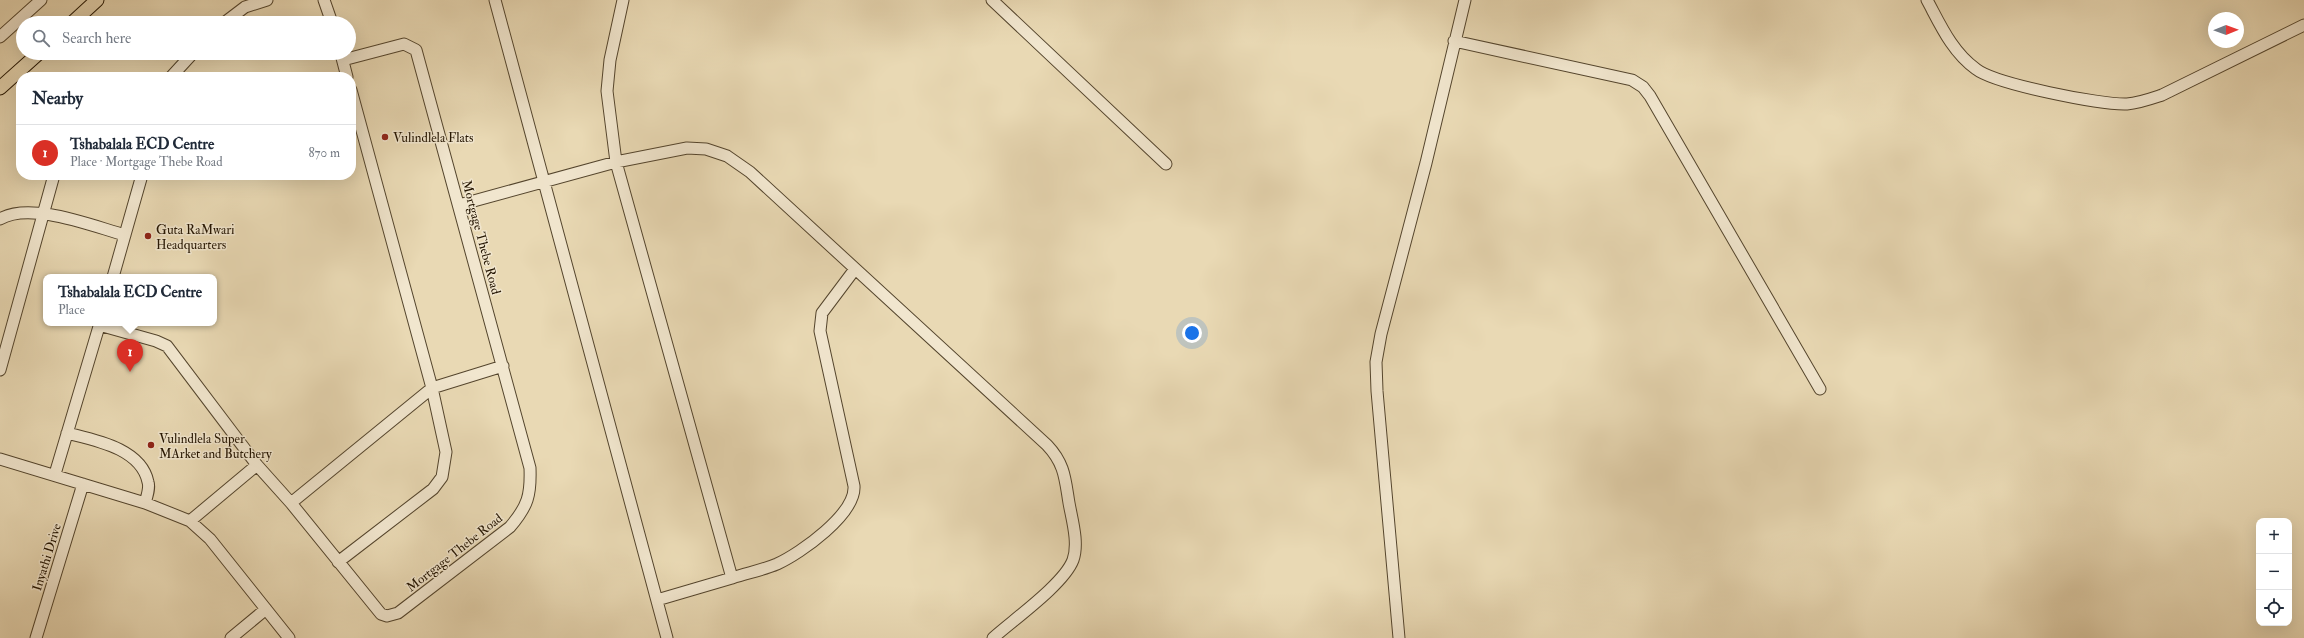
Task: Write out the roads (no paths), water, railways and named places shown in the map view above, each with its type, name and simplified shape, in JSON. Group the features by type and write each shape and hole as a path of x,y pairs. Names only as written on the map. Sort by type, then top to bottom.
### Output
{"main road":[{"path":"80,16 98,0"},
{"path":"18,72 31,60"},
{"path":"0,88 16,74"}],"street":[{"path":"23,16 41,0"},
{"path":"234,16 245,8 267,0"},
{"path":"324,0 330,16"},
{"path":"495,0 658,600 667,638"},
{"path":"623,0 610,60 607,91 616,162 732,578"},
{"path":"992,0 1166,164"},
{"path":"1399,638 1376,362 1381,334 1426,163 1465,0"},
{"path":"1926,0 1951,44 1970,65 1986,75 2042,91 2126,104 2141,102 2162,95 2304,26"},
{"path":"0,37 16,23"},
{"path":"1454,41 1632,80 1643,87 1650,96 1820,389"},
{"name":"Mortgage Thebe Road","path":"106,326 156,341 167,346 258,464 381,614 393,616 510,527 521,514 529,499 530,468 416,50 404,44 356,54"},
{"path":"176,72 187,60"},
{"path":"343,60 346,72"},
{"path":"338,562 422,499 442,477 446,452 432,388 356,108"},
{"path":"459,205 616,162 687,148 706,149 727,156 750,172 1047,445 1063,466 1075,544 1073,560 1064,576 993,638"},
{"path":"0,370 53,180"},
{"path":"114,274 141,180"},
{"path":"0,219 16,213 44,213 125,235"},
{"path":"658,600 732,578 785,559 829,527 852,500 854,486 820,331 822,313 855,269"},
{"path":"55,474 98,326"},
{"path":"291,503 432,388 503,366"},
{"path":"67,433 114,447 131,457 147,477 149,483 145,503"},
{"path":"0,459 55,474 145,503 190,522 210,540 289,638"},
{"path":"190,522 258,464"},
{"name":"Inyathi Drive","path":"38,638 83,484"},
{"path":"230,638 266,609"}],"place":[{"name":"Vulindlela Flats","path":"385,137"},
{"name":"Guta RaMwari Headquarters","path":"148,236"},
{"name":"Tshabalala ECD Centre","path":"130,372"},
{"name":"Vulindlela Super MArket and Butchery","path":"151,445"}]}
